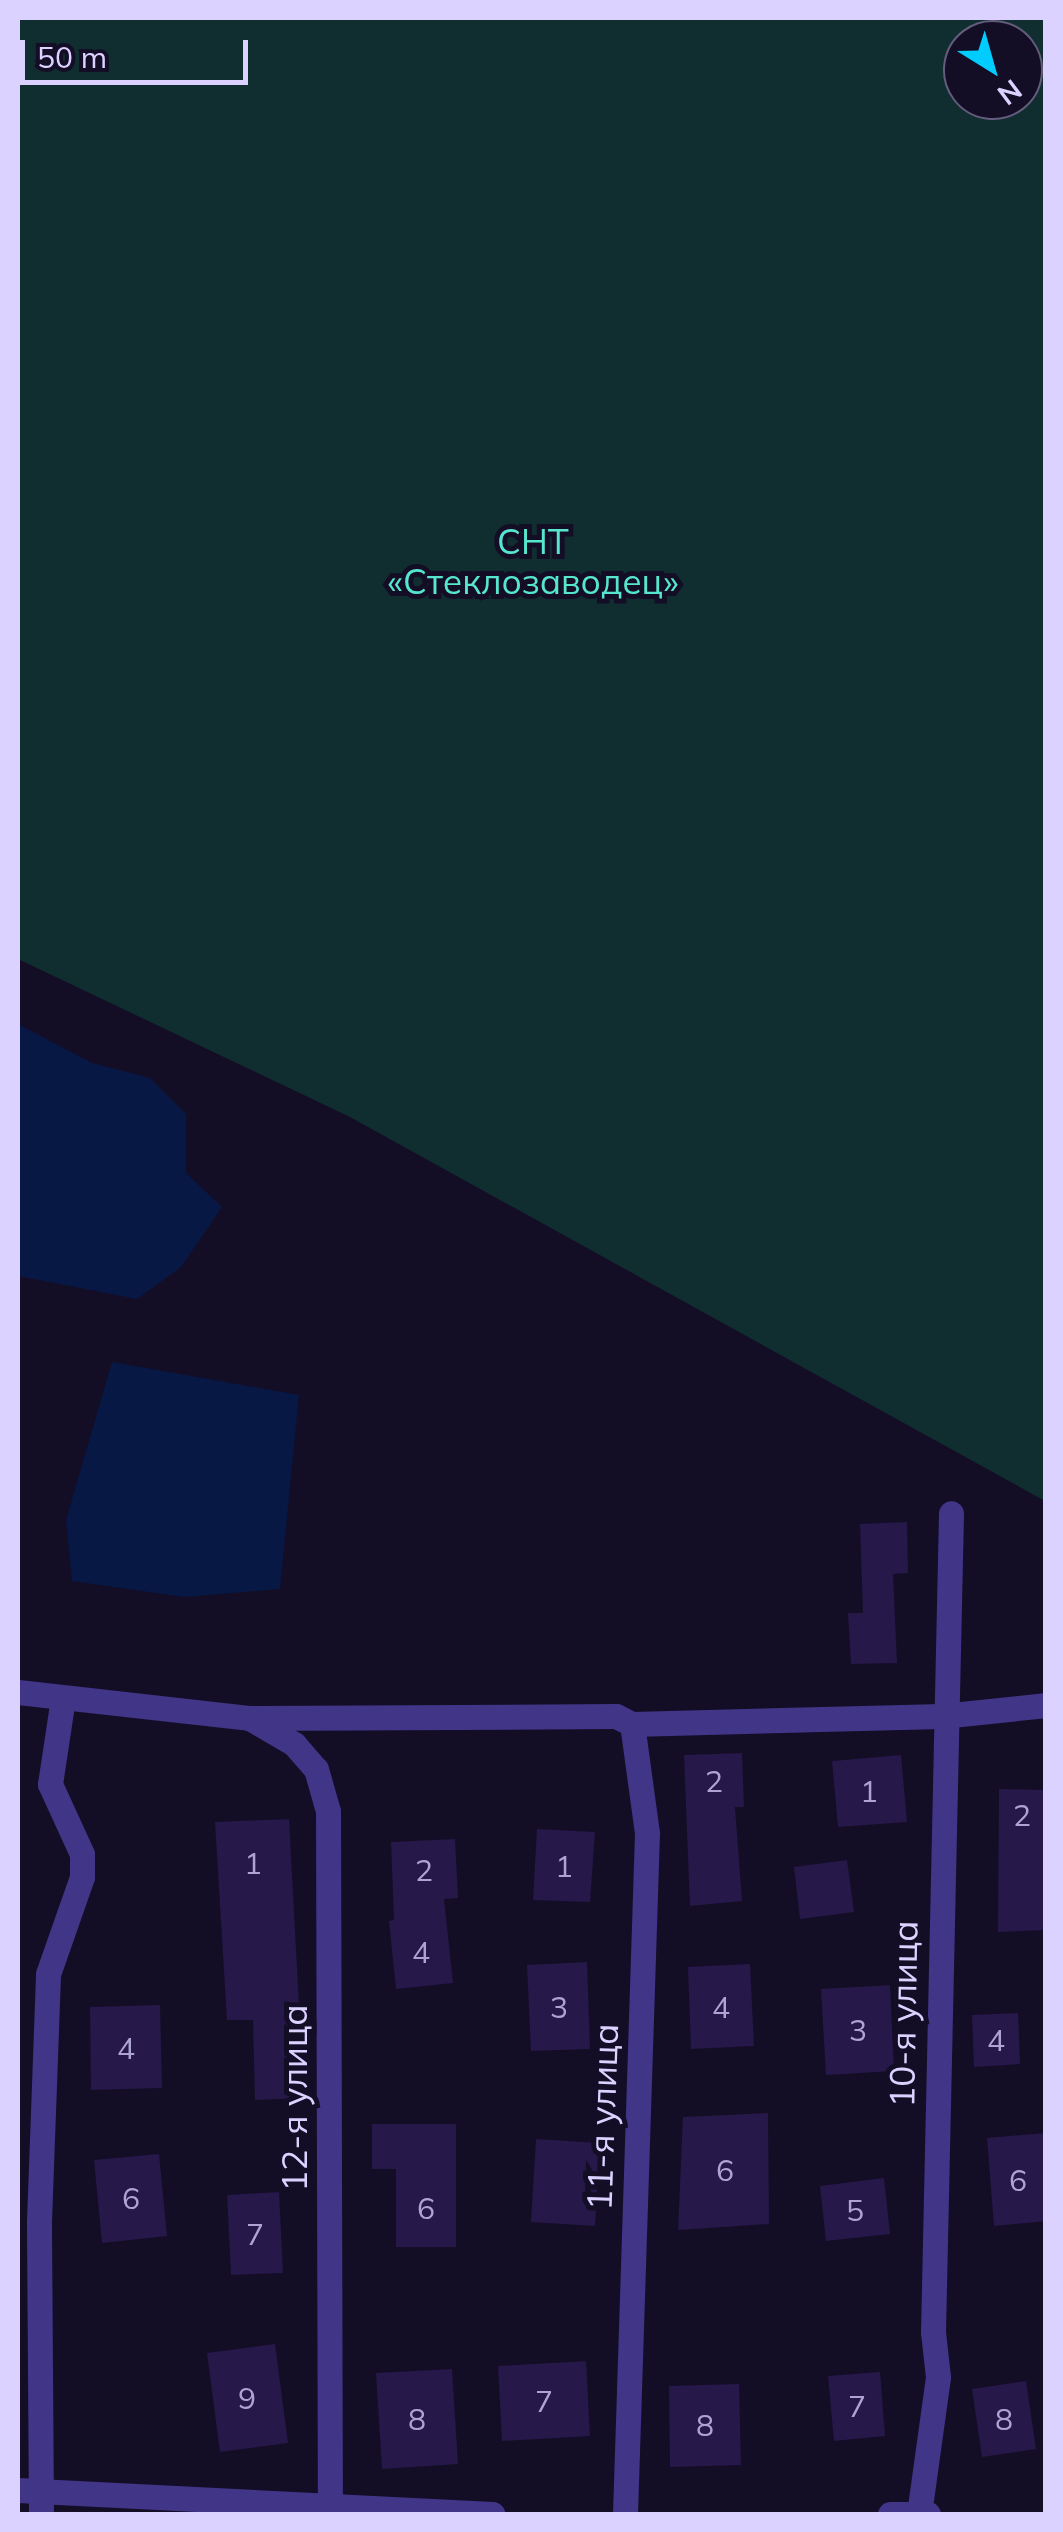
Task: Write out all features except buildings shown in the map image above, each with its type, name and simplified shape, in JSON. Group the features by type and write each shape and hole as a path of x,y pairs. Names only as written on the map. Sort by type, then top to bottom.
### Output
{"street":[{"name":"10-я улица","path":"919,2514 938,2376 933,2332 942,1716 951,1513"},
{"path":"18,1692 249,1718 616,1716 632,1724 942,1716 1046,1705"},
{"path":"63,1698 50,1784 82,1854 82,1877 48,1974 33,2499 492,2514"},
{"name":"12-я улица","path":"249,1718 294,1744 316,1768 328,1811 330,2510"},
{"name":"11-я улица","path":"624,2514 647,1833 632,1724"},
{"path":"890,2514 928,2514"}],"green space":[{"name":"СНТ «Стеклозаводец»","path":"18,18 1045,18 1045,1501 350,1117 18,959"}],"water":[{"path":"18,1024 92,1063 150,1078 186,1114 186,1173 222,1207 181,1267 137,1299 18,1276"},
{"path":"112,1362 299,1395 280,1589 184,1597 72,1581 66,1520"}]}
